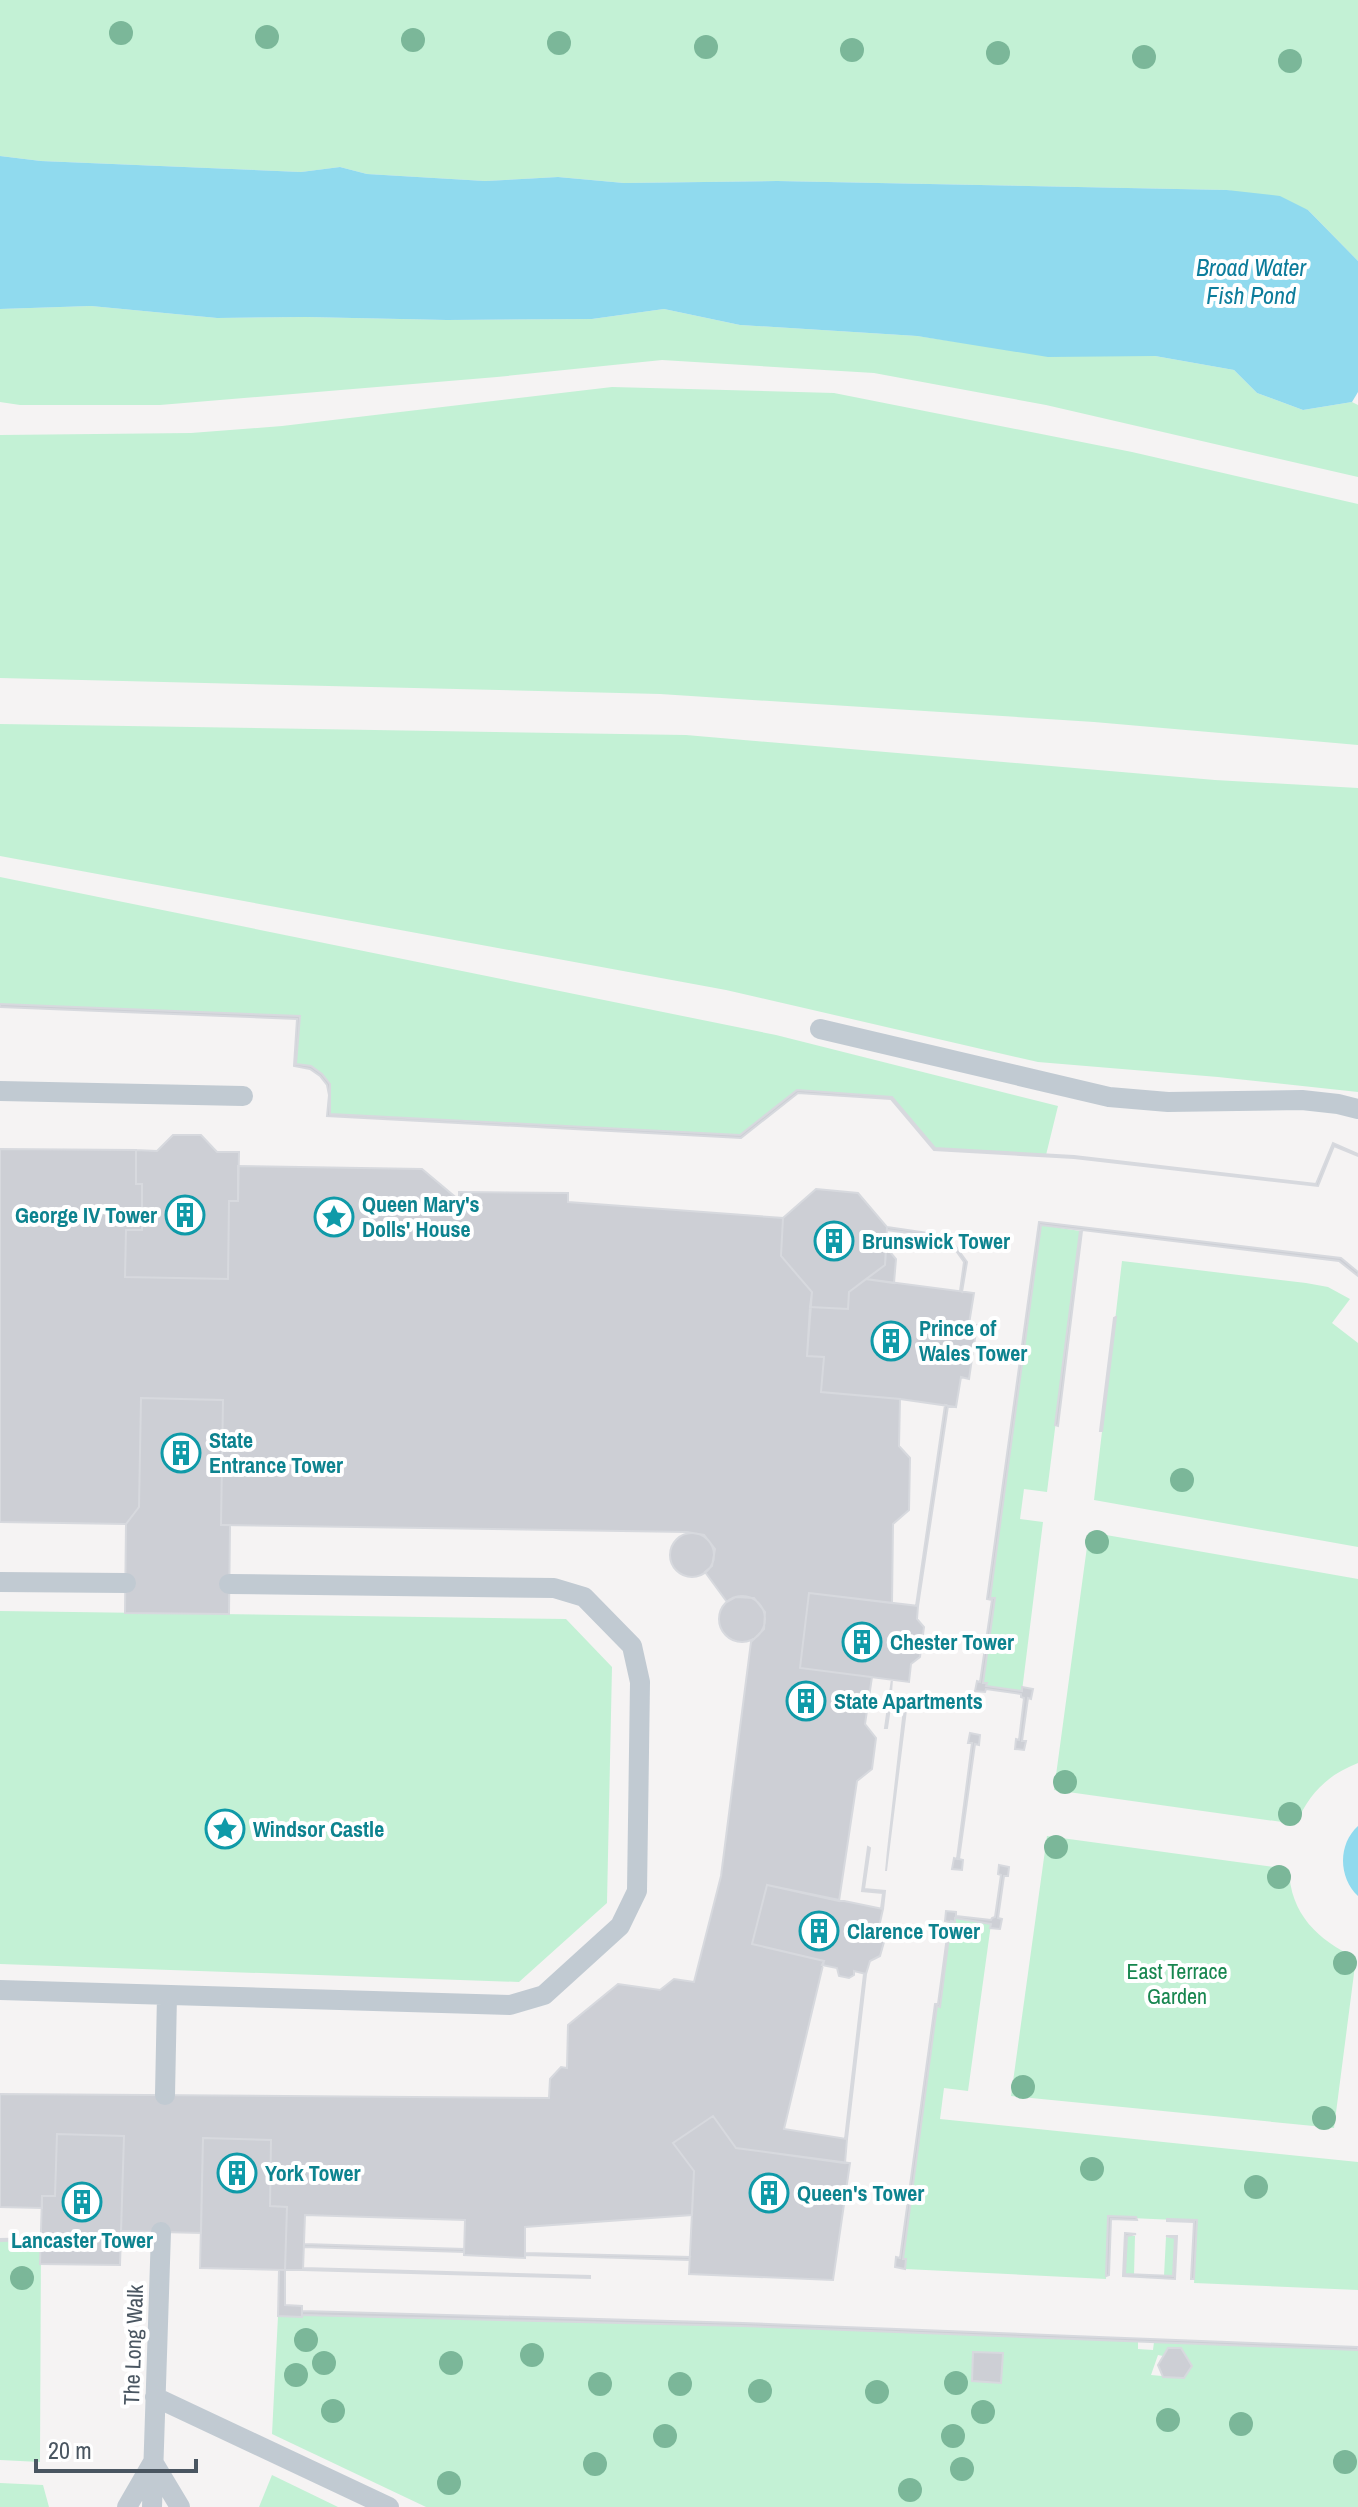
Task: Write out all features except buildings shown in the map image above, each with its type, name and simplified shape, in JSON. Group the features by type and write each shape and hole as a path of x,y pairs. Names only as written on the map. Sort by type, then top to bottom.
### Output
{"lane":[{"path":"820,1029 1109,1097 1168,1102 1302,1100 1358,1109"},
{"path":"0,1091 243,1096"},
{"path":"0,1582 126,1583"},
{"path":"0,1990 510,2005 544,1995 620,1926 637,1891 640,1682 632,1646 584,1597 554,1588 229,1584"},
{"path":"165,2095 167,1995"},
{"name":"The Long Walk","path":"152,2507 161,2232"},
{"path":"155,2397 389,2507"},
{"path":"127,2507 153,2462 180,2507"}],"green space":[{"path":"0,0 1358,0 1358,261 1308,210 1227,190 777,181 624,183 558,177 485,181 367,174 340,167 301,172 41,161 0,156"},
{"path":"91,306 217,318 447,320 592,319 664,309 740,325 917,336 1054,356 1155,356 1234,370 1257,393 1303,410 1352,402 1358,405 1358,477 1046,405 874,373 662,360 160,405 20,405 0,402 0,309"},
{"path":"612,387 834,393 1132,452 1358,504 1358,745 1094,722 660,694 0,678 0,435 191,433 282,426"},
{"path":"0,724 686,735 1215,780 1358,788 1358,1092 1038,1062 726,990 0,856"},
{"path":"0,877 776,1035 1058,1106 1046,1155 935,1148 892,1097 797,1090 740,1135 330,1114 330,1084 311,1066 296,1064 299,1016 0,1004"},
{"path":"1041,1225 1080,1231 1047,1492 1024,1489 1020,1519 1043,1522 1022,1691 983,1683 995,1599 990,1598"},
{"path":"1122,1261 1306,1283 1328,1287 1350,1299 1332,1323 1358,1343 1358,1547 1094,1500"},
{"path":"1089,1532 1358,1579 1358,1763 1337,1773 1320,1787 1296,1824 1054,1790"},
{"path":"0,1611 566,1619 612,1667 607,1903 519,1982 0,1964"},
{"name":"East Terrace Garden","path":"1047,1836 1289,1869 1295,1899 1309,1924 1330,1943 1356,1958 1334,2128 1011,2096"},
{"path":"955,1918 991,1924 968,2091 944,2088 940,2119 1358,2162 1358,2290 1194,2283 1197,2221 1109,2217 1106,2279 905,2269 906,2260 903,2259 937,2006 940,2006 951,1921 955,1922"},
{"path":"1127,2236 1135,2236 1134,2275 1125,2274"},
{"path":"1166,2237 1175,2238 1173,2276 1164,2276"},
{"path":"41,2240 40,2462 0,2460 0,2241"},
{"path":"278,2316 743,2326 1138,2341 1138,2349 1153,2350 1154,2342 1358,2350 1358,2507 426,2507 272,2434","holes":["1169,2348 1181,2348 1192,2366 1184,2378 1151,2375 1158,2355 1163,2356"]},
{"path":"272,2475 338,2507 259,2507"},
{"path":"0,2483 43,2485 49,2507 0,2507"}],"water":[{"name":"Broad Water Fish Pond","path":"0,156 41,161 301,172 340,167 367,174 485,181 558,177 624,183 777,181 1227,190 1280,196 1308,210 1358,261 1358,392 1352,402 1303,410 1257,393 1234,370 1155,356 1048,357 917,336 740,325 664,309 592,319 447,320 217,318 91,306 0,309"},
{"path":"1358,1826 1358,1896 1347,1880 1343,1861 1347,1842"}],"place":[{"name":"George IV Tower","path":"185,1215"},
{"name":"Queen Mary's Dolls' House","path":"334,1217"},
{"name":"Brunswick Tower","path":"834,1241"},
{"name":"Prince of Wales Tower","path":"891,1341"},
{"name":"State Entrance Tower","path":"181,1453"},
{"name":"Chester Tower","path":"862,1642"},
{"name":"State Apartments","path":"806,1701"},
{"name":"Windsor Castle","path":"225,1829"},
{"name":"Clarence Tower","path":"819,1931"},
{"name":"York Tower","path":"237,2173"},
{"name":"Queen's Tower","path":"769,2193"},
{"name":"Lancaster Tower","path":"82,2202"}]}
